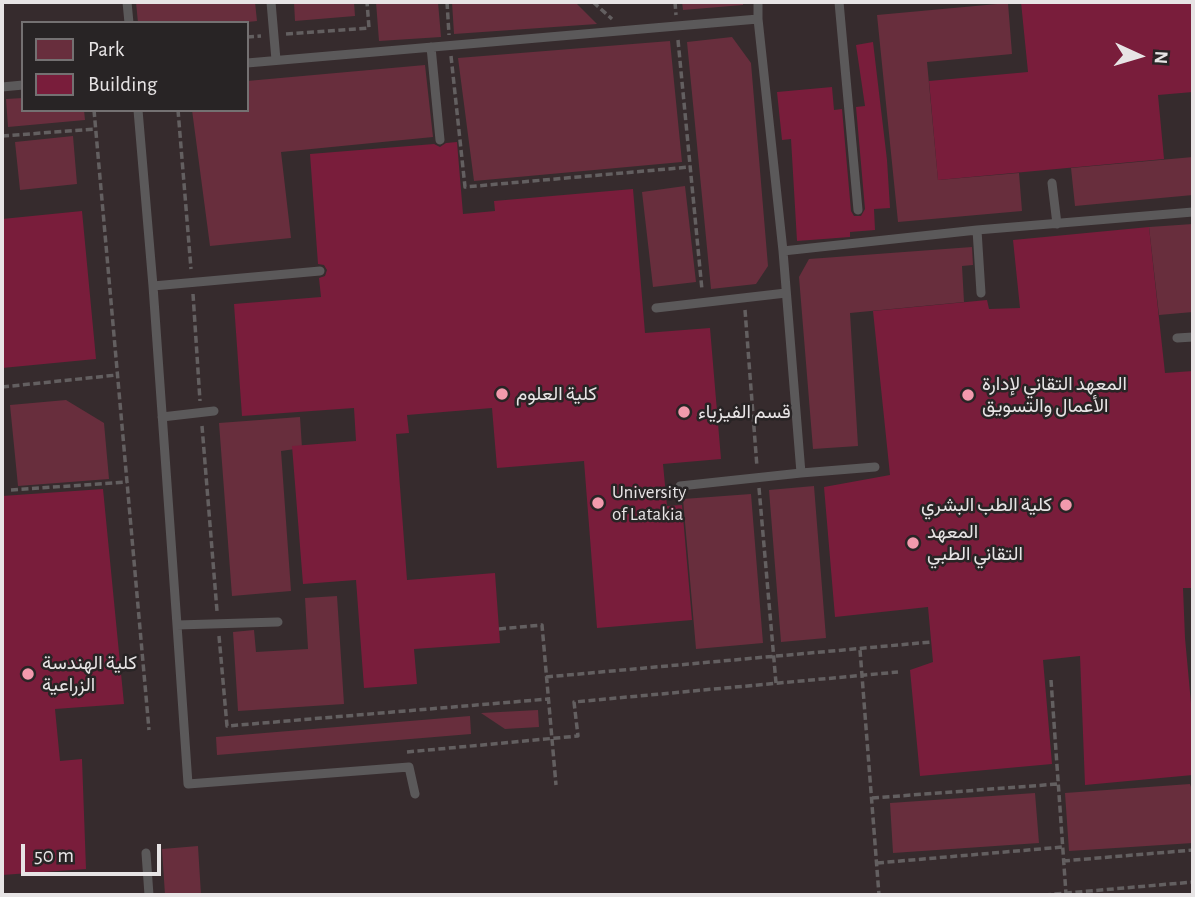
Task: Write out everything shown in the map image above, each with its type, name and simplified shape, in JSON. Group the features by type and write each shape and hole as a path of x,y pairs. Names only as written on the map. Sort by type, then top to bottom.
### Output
{"lane":[{"path":"127,2 129,21"},
{"path":"271,2 276,60"},
{"path":"758,2 783,251 801,473"},
{"path":"839,2 858,210"},
{"path":"248,63 758,19"},
{"path":"430,47 440,140"},
{"path":"2,87 21,85"},
{"path":"138,112 188,783 409,767 415,794"},
{"path":"1052,183 1057,224"},
{"path":"783,251 977,230 1193,212"},
{"path":"977,230 981,293"},
{"path":"153,286 320,271"},
{"path":"656,308 786,293"},
{"path":"1177,338 1193,337"},
{"path":"162,417 214,411"},
{"path":"680,486 875,467"},
{"path":"177,625 278,622"},
{"path":"146,853 149,895"}],"path":[{"path":"274,35 369,29 367,2"},
{"path":"447,2 449,46 465,187 691,167"},
{"path":"675,2 703,303"},
{"path":"94,112 149,730"},
{"path":"2,136 95,129"},
{"path":"2,387 117,375"},
{"path":"10,489 127,482"},
{"path":"499,629 542,625 555,785"},
{"path":"546,677 932,642"},
{"path":"860,649 879,895"},
{"path":"409,767 407,752 578,736 575,702 898,672"},
{"path":"1051,680 1066,894"},
{"path":"227,726 548,699"},
{"path":"871,798 1058,784"},
{"path":"877,863 1062,848"},
{"path":"1063,861 1193,850"},
{"path":"1044,895 1193,882"}],"shaded area":[{"name":"University of Latakia","path":"2,2 1193,2 1193,895 2,895"}],"green space":[{"path":"136,2 255,2 257,21 248,22 138,21"},
{"path":"294,2 354,2 355,16 295,21"},
{"path":"376,2 438,2 441,37 379,41"},
{"path":"452,2 575,2 597,24 454,34"},
{"path":"682,2 743,2 743,5 683,10"},
{"path":"1008,3 1012,54 927,62 938,180 1019,173 1022,211 898,222 877,15"},
{"path":"732,37 751,63 768,266 756,284 711,289 687,42"},
{"path":"670,41 682,162 474,181 458,58"},
{"path":"425,65 433,137 281,152 291,238 210,246 192,112 248,112 248,81"},
{"path":"21,98 21,112 84,112 85,120 8,127 6,99"},
{"path":"73,136 77,184 20,190 15,142"},
{"path":"1193,157 1193,195 1075,206 1071,168"},
{"path":"685,186 696,282 653,287 642,192"},
{"path":"1193,224 1193,312 1159,315 1149,227"},
{"path":"972,247 973,265 962,266 964,302 850,313 858,446 813,449 799,277 809,259"},
{"path":"66,400 104,423 109,479 18,486 10,405"},
{"path":"300,417 302,448 281,451 291,591 232,596 219,423"},
{"path":"814,486 826,638 781,642 769,490"},
{"path":"751,494 763,643 696,649 683,499"},
{"path":"337,596 344,704 238,711 233,632 254,630 256,652 308,649 305,598"},
{"path":"538,710 539,727 505,729 481,713"},
{"path":"470,716 471,734 217,755 216,737"},
{"path":"1190,784 1193,793 1193,843 1069,851 1065,793"},
{"path":"1035,793 1039,843 893,853 890,803"},
{"path":"198,846 201,895 165,895 162,849"}],"building":[{"path":"1021,2 1193,2 1193,92 1158,95 1164,159 938,180 929,81 1028,72"},
{"path":"873,42 890,208 874,209 875,230 850,232 850,237 797,241 791,139 782,140 777,92 832,87 834,110 842,109 851,211 854,216 861,216 865,209 856,107 865,106 856,45"},
{"name":"كلية العلوم","path":"457,142 463,214 495,211 494,201 633,189 645,333 710,328 721,459 663,464 667,506 682,505 692,620 597,628 584,461 497,468 492,408 407,415 409,433 396,434 407,580 495,573 500,643 414,649 417,684 364,688 356,580 303,584 292,446 356,441 354,408 242,416 234,304 321,297 319,278 325,276 327,270 324,265 318,264 310,154 434,144 440,147 446,143"},
{"path":"82,211 96,359 2,368 2,219"},
{"path":"1149,227 1165,373 1193,371 1193,588 1183,588 1193,725 1193,775 1085,785 1080,656 1043,660 1052,764 920,776 910,670 933,662 928,607 835,617 824,487 890,475 873,311 987,300 989,309 1020,308 1013,240"},
{"path":"103,489 124,704 55,709 60,761 82,759 86,869 2,875 2,496"}],"place":[{"name":"كلية العلوم","path":"502,394"},
{"name":"المعهد التقاني لإدارة الأعمال والتسويق","path":"968,395"},
{"name":"قسم الفيزياء","path":"684,412"},
{"name":"University of Latakia","path":"598,503"},
{"name":"كلية الطب البشري","path":"1066,505"},
{"name":"المعهد التقاني الطبي","path":"913,543"},
{"name":"كلية الهندسة الزراعية","path":"28,674"}]}
